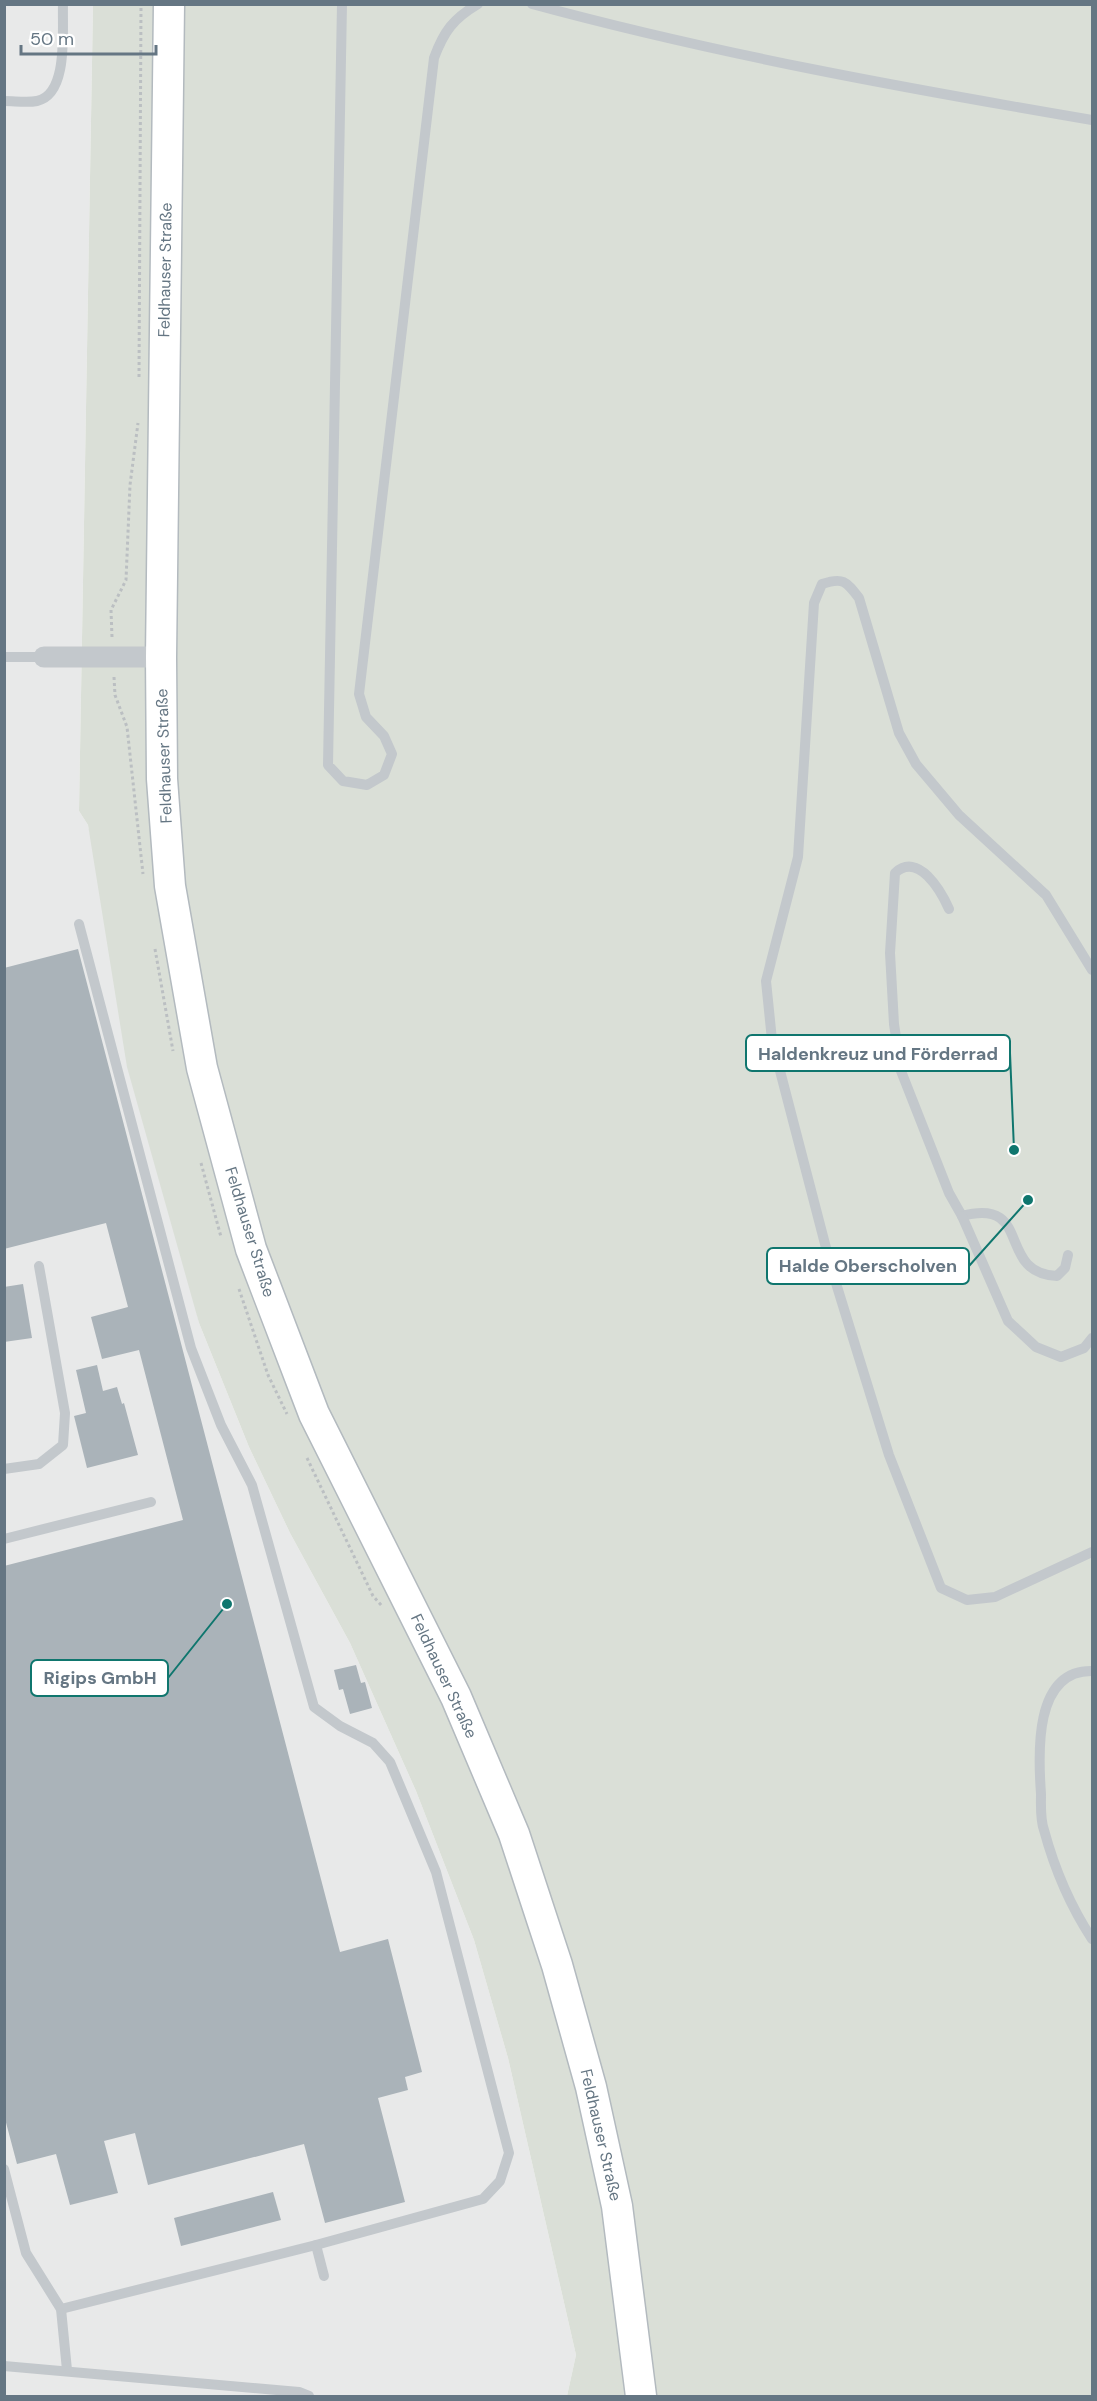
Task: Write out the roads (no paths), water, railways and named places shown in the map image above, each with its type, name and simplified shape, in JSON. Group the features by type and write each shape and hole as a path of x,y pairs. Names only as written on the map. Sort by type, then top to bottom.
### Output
{"street":[{"name":"Feldhauser Straße","path":"169,4 161,657 162,779 170,886 202,1068 245,1226 314,1414 456,1697 514,1834 557,1965 591,2087 617,2206 640,2397"},
{"path":"44,657 161,657"}],"lane":[{"path":"4,101 36,101 48,96 57,86 60,74 63,4"},
{"path":"342,4 328,765 343,781 367,785 384,775 392,754 384,736 366,717 359,694 434,58 442,34 460,15 478,4"},
{"path":"532,4 702,47 933,93 1092,120"},
{"path":"1092,970 1046,895 959,815 916,764 899,733 859,598 848,583 836,579 822,584 814,603 798,857 766,981 772,1041 831,1267 889,1455 941,1588 967,1600 994,1597 1092,1552"},
{"path":"4,657 44,657"},
{"path":"949,909 936,884 924,873 909,866 900,868 895,873 890,953 894,1024 901,1071 949,1193 962,1216 1008,1321 1036,1347 1061,1357 1084,1348 1092,1338"},
{"path":"61,2309 316,2245 483,2199 500,2181 508,2153 436,1872 390,1762 374,1743 340,1726 314,1707 252,1485 220,1425 192,1348 80,924"},
{"path":"962,1216 977,1212 992,1213 1005,1222 1026,1265 1040,1275 1057,1276 1065,1268 1068,1255"},
{"path":"4,1469 39,1464 63,1445 65,1413 39,1266"},
{"path":"4,1539 152,1502"},
{"path":"1092,1671 1081,1671 1058,1684 1043,1713 1039,1762 1043,1829 1076,1912 1092,1939"},
{"path":"4,2169 26,2253 61,2309 67,2370"},
{"path":"316,2245 324,2276"},
{"path":"4,2366 299,2392 309,2397"}],"place":[{"name":"Haldenkreuz und Förderrad","path":"1014,1150"},
{"name":"Halde Oberscholven","path":"1028,1200"},
{"name":"Rigips GmbH","path":"227,1604"}]}
